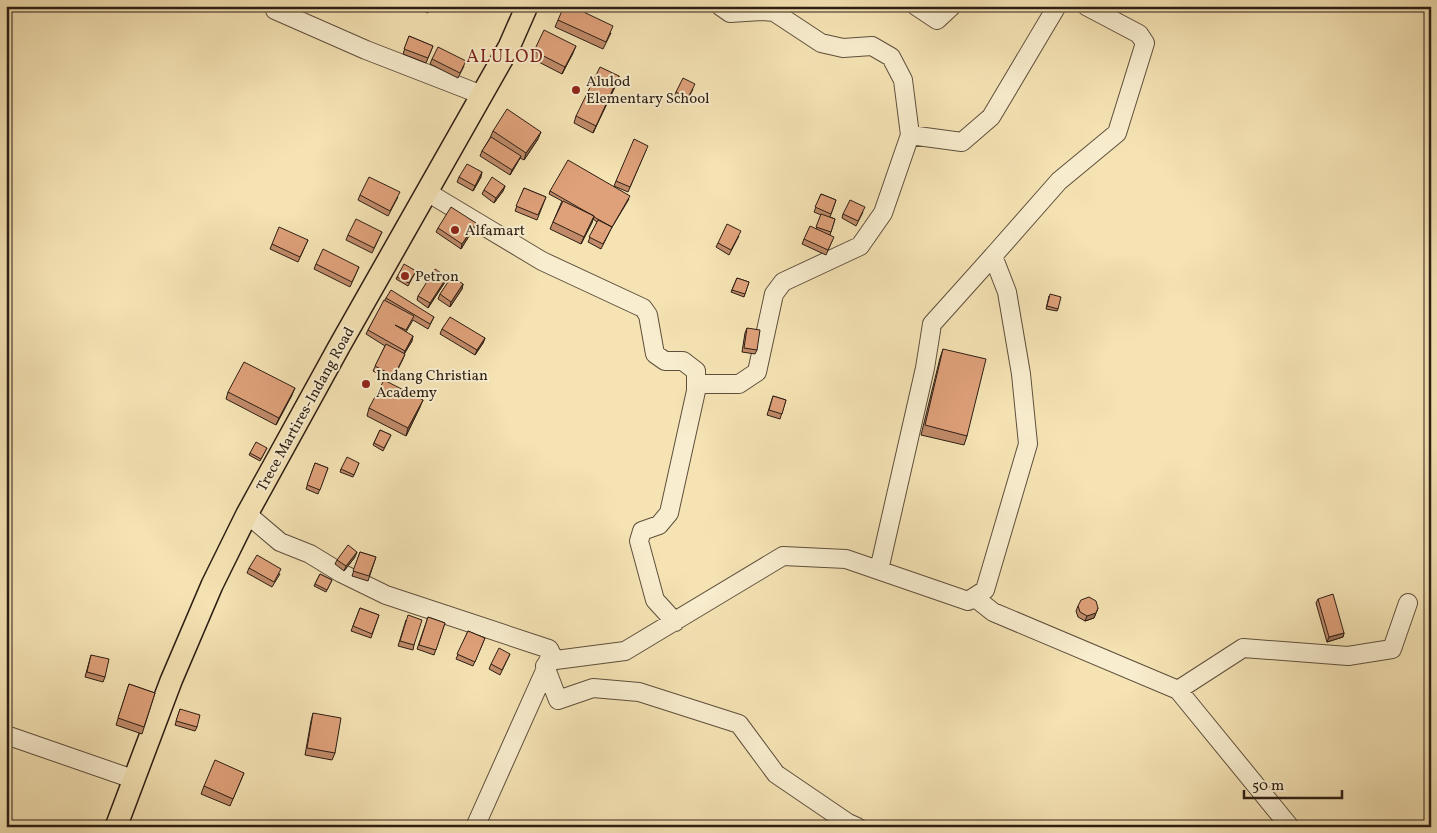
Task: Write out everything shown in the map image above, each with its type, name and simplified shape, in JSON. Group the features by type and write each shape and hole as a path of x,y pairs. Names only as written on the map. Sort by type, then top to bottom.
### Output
{"main road":[{"name":"Trece Martires-Indang Road","path":"116,827 171,681 212,585 247,514 344,337 509,47 527,6"}],"street":[{"path":"274,6 275,10 356,46 482,95"},
{"path":"696,384 738,384 757,372 774,294 783,282 860,246 883,213 910,135 904,80 891,57 872,46 843,48 821,43 774,12 730,13 720,6"},
{"path":"916,6 937,20 952,6"},
{"path":"910,135 962,142 991,117 1057,6"},
{"path":"879,570 925,368 932,324 1059,181 1117,132 1145,43 1139,34 1086,6"},
{"path":"427,192 542,262 643,308 648,315 655,354 664,361 684,361 696,371 696,391 670,514 659,525 642,530 639,541 654,600 675,622"},
{"path":"547,663 625,651 783,556 846,559 968,601 985,590 1028,444 1021,374 1007,292 993,256"},
{"path":"247,514 280,542 310,554 350,578 386,595 550,650 552,655 475,827"},
{"path":"974,597 992,612 1178,690 1290,827"},
{"path":"1178,690 1243,648 1348,656 1392,650 1408,603"},
{"path":"547,663 558,700 593,688 639,692 739,724 776,774 848,823 857,827"},
{"path":"6,736 133,779"}],"building":[{"path":"564,6 571,6 613,26 606,42 558,20"},
{"path":"544,30 576,46 565,67 534,51"},
{"path":"409,36 433,46 428,58 404,49"},
{"path":"438,47 466,61 460,73 432,59"},
{"path":"600,67 619,76 596,126 576,116"},
{"path":"683,78 695,84 688,98 676,92"},
{"path":"507,109 541,132 526,153 493,131"},
{"path":"491,137 521,156 512,170 482,151"},
{"path":"634,139 648,146 630,187 616,181"},
{"path":"568,160 630,196 612,227 550,191"},
{"path":"467,164 482,172 475,186 459,177"},
{"path":"369,177 400,192 390,211 360,195"},
{"path":"492,177 505,186 496,198 484,190"},
{"path":"524,188 546,197 538,215 516,206"},
{"path":"821,194 836,200 831,214 815,207"},
{"path":"850,200 865,207 858,221 843,214"},
{"path":"563,201 594,216 584,237 553,222"},
{"name":"Alfamart","path":"451,207 476,223 462,244 438,228"},
{"path":"821,214 835,219 831,232 816,227"},
{"path":"356,219 382,232 374,248 348,235"},
{"path":"598,220 612,227 603,244 589,237"},
{"path":"727,224 741,231 731,250 718,243"},
{"path":"810,226 834,237 828,250 804,239"},
{"path":"279,227 308,240 300,257 272,244"},
{"path":"323,249 359,267 352,282 316,264"},
{"name":"Petron","path":"404,264 416,271 409,283 397,277"},
{"path":"435,269 447,277 430,303 418,296"},
{"path":"452,276 463,284 451,302 440,294"},
{"path":"737,278 749,282 745,294 732,290"},
{"path":"391,290 434,317 430,324 386,298"},
{"path":"1050,294 1061,297 1058,309 1047,306"},
{"path":"384,300 414,316 406,330 395,325 413,336 405,351 368,330"},
{"path":"450,317 485,338 477,350 442,329"},
{"path":"747,328 760,330 757,350 744,348"},
{"path":"386,344 405,354 394,376 375,366"},
{"path":"943,349 986,359 967,436 925,425"},
{"path":"244,362 295,388 279,418 228,392"},
{"path":"384,380 423,400 408,428 369,408"},
{"path":"773,396 786,400 782,414 769,410"},
{"path":"380,430 391,435 384,448 374,443"},
{"path":"256,442 267,448 261,459 250,453"},
{"path":"347,457 359,463 354,475 341,469"},
{"path":"315,463 328,468 320,490 307,485"},
{"path":"348,545 357,552 346,566 337,560"},
{"path":"360,552 376,557 369,576 353,571"},
{"path":"257,555 281,569 274,582 249,568"},
{"path":"320,574 332,580 327,590 315,584"},
{"path":"1333,594 1344,633 1329,637 1318,599"},
{"path":"1089,597 1096,601 1098,608 1096,613 1087,616 1080,612 1078,606 1081,600"},
{"path":"360,608 379,615 372,634 353,626"},
{"path":"408,615 422,620 414,645 400,641"},
{"path":"428,617 445,623 436,650 419,645"},
{"path":"468,631 485,638 475,662 457,654"},
{"path":"499,648 510,654 502,670 491,664"},
{"path":"91,655 109,659 105,677 87,672"},
{"path":"129,684 155,693 144,727 118,718"},
{"path":"180,709 200,715 197,727 176,721"},
{"path":"313,713 341,718 335,753 307,748"},
{"path":"215,760 244,773 233,799 204,786"}],"place":[{"name":"Alulod Elementary School","path":"576,90"},
{"name":"Alfamart","path":"455,230"},
{"name":"Petron","path":"405,276"},
{"name":"Indang Christian Academy","path":"366,384"}],"district":[{"name":"ALULOD","path":"505,56"}]}
